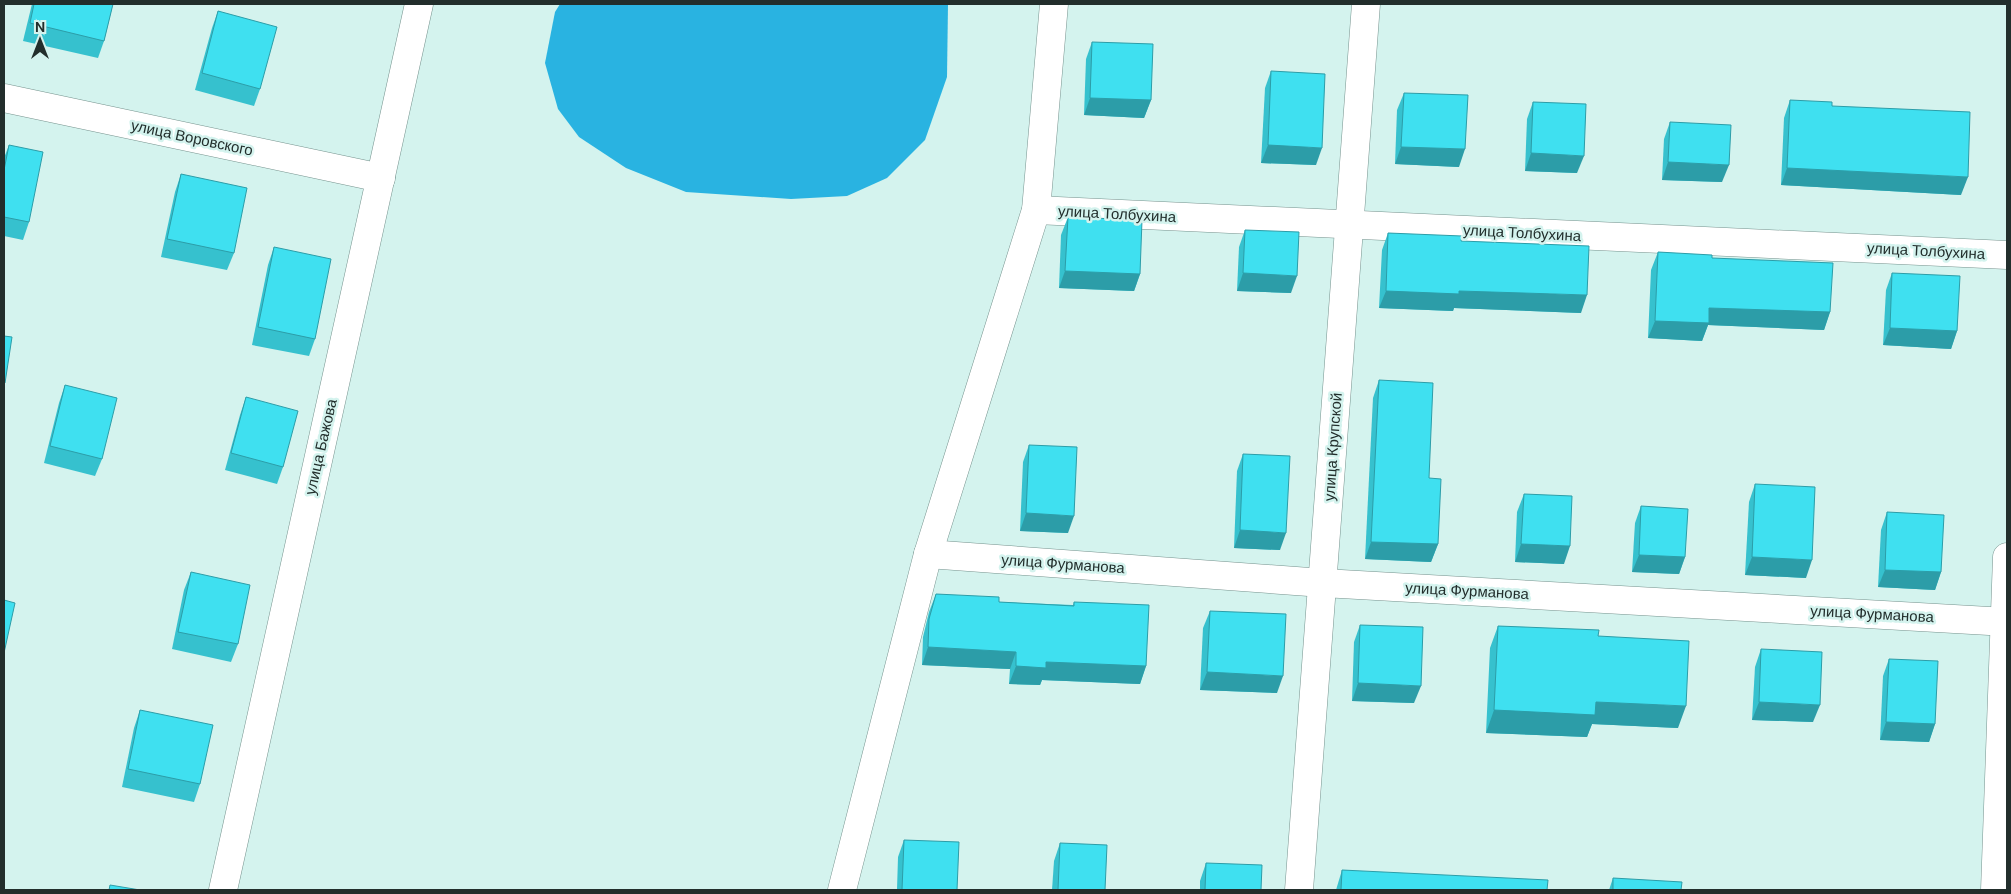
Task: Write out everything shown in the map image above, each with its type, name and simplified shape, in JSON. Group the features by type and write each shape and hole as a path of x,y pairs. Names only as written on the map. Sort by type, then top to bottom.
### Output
{"street":[{"name":"улица Бажова","path":"223,890 419,4"},
{"path":"842,890 928,554 1036,210 1054,4"},
{"name":"улица Крупской","path":"1299,890 1366,4"},
{"name":"улица Воровского","path":"4,98 381,178"},
{"name":"улица Толбухина","path":"1036,210 2007,255"},
{"name":"улица Фурманова","path":"928,554 1323,583 2006,622"},
{"path":"1995,890 2007,556"}],"water":[{"path":"560,4 948,4 947,77 925,140 887,178 847,196 791,199 686,192 626,168 579,137 558,109 545,63 555,12"}],"building":[{"path":"34,4 113,4 104,41 30,23"},
{"path":"218,11 277,27 260,89 202,73"},
{"path":"1092,42 1153,44 1151,100 1090,98"},
{"path":"1271,71 1325,74 1322,148 1268,145"},
{"path":"1404,93 1468,95 1465,149 1401,147"},
{"path":"1790,100 1832,102 1832,106 1970,112 1968,177 1787,168"},
{"path":"1533,102 1586,104 1584,156 1531,153"},
{"path":"1670,122 1731,125 1729,165 1668,162"},
{"path":"9,145 43,152 29,222 4,217 4,170"},
{"path":"181,174 247,188 234,253 167,239"},
{"path":"1068,217 1142,220 1140,274 1065,271"},
{"path":"1245,230 1299,232 1297,276 1243,273"},
{"path":"1388,233 1462,236 1461,241 1589,246 1587,295 1459,291 1459,294 1386,291"},
{"path":"274,247 331,259 315,339 258,327"},
{"path":"1658,252 1712,255 1712,258 1833,263 1830,312 1709,308 1709,323 1655,321"},
{"path":"1892,273 1960,276 1957,331 1890,328"},
{"path":"4,336 12,337 5,383 4,383"},
{"path":"1379,380 1433,383 1429,478 1441,479 1438,544 1371,542"},
{"path":"65,385 117,398 102,459 50,446"},
{"path":"246,397 298,411 283,467 231,453"},
{"path":"1029,445 1077,447 1074,516 1026,513"},
{"path":"1243,454 1290,456 1286,533 1240,530"},
{"path":"1755,484 1815,487 1812,560 1752,557"},
{"path":"1524,494 1572,496 1570,546 1521,544"},
{"path":"1641,506 1688,509 1685,557 1639,555"},
{"path":"1887,512 1944,515 1941,572 1885,570"},
{"path":"191,572 250,585 238,644 178,632"},
{"path":"936,594 999,597 999,602 1074,606 1074,602 1149,605 1146,666 1046,662 1046,668 1016,666 1016,652 928,647 929,619"},
{"path":"4,600 15,603 4,653"},
{"path":"1210,611 1286,614 1283,676 1207,672"},
{"path":"1360,625 1423,627 1421,686 1358,683"},
{"path":"1498,626 1599,630 1598,636 1689,641 1686,706 1596,702 1595,715 1494,710"},
{"path":"1761,649 1822,652 1820,705 1759,702"},
{"path":"1889,659 1938,661 1935,724 1886,722"},
{"path":"140,710 213,725 200,784 128,769"},
{"path":"904,840 959,842 957,890 902,890"},
{"path":"1060,843 1107,845 1105,890 1058,890"},
{"path":"1206,863 1262,865 1261,890 1205,890"},
{"path":"1342,870 1548,880 1547,890 1341,890"},
{"path":"1613,878 1682,882 1681,890 1613,890"},
{"path":"110,885 140,890 109,890"}]}
